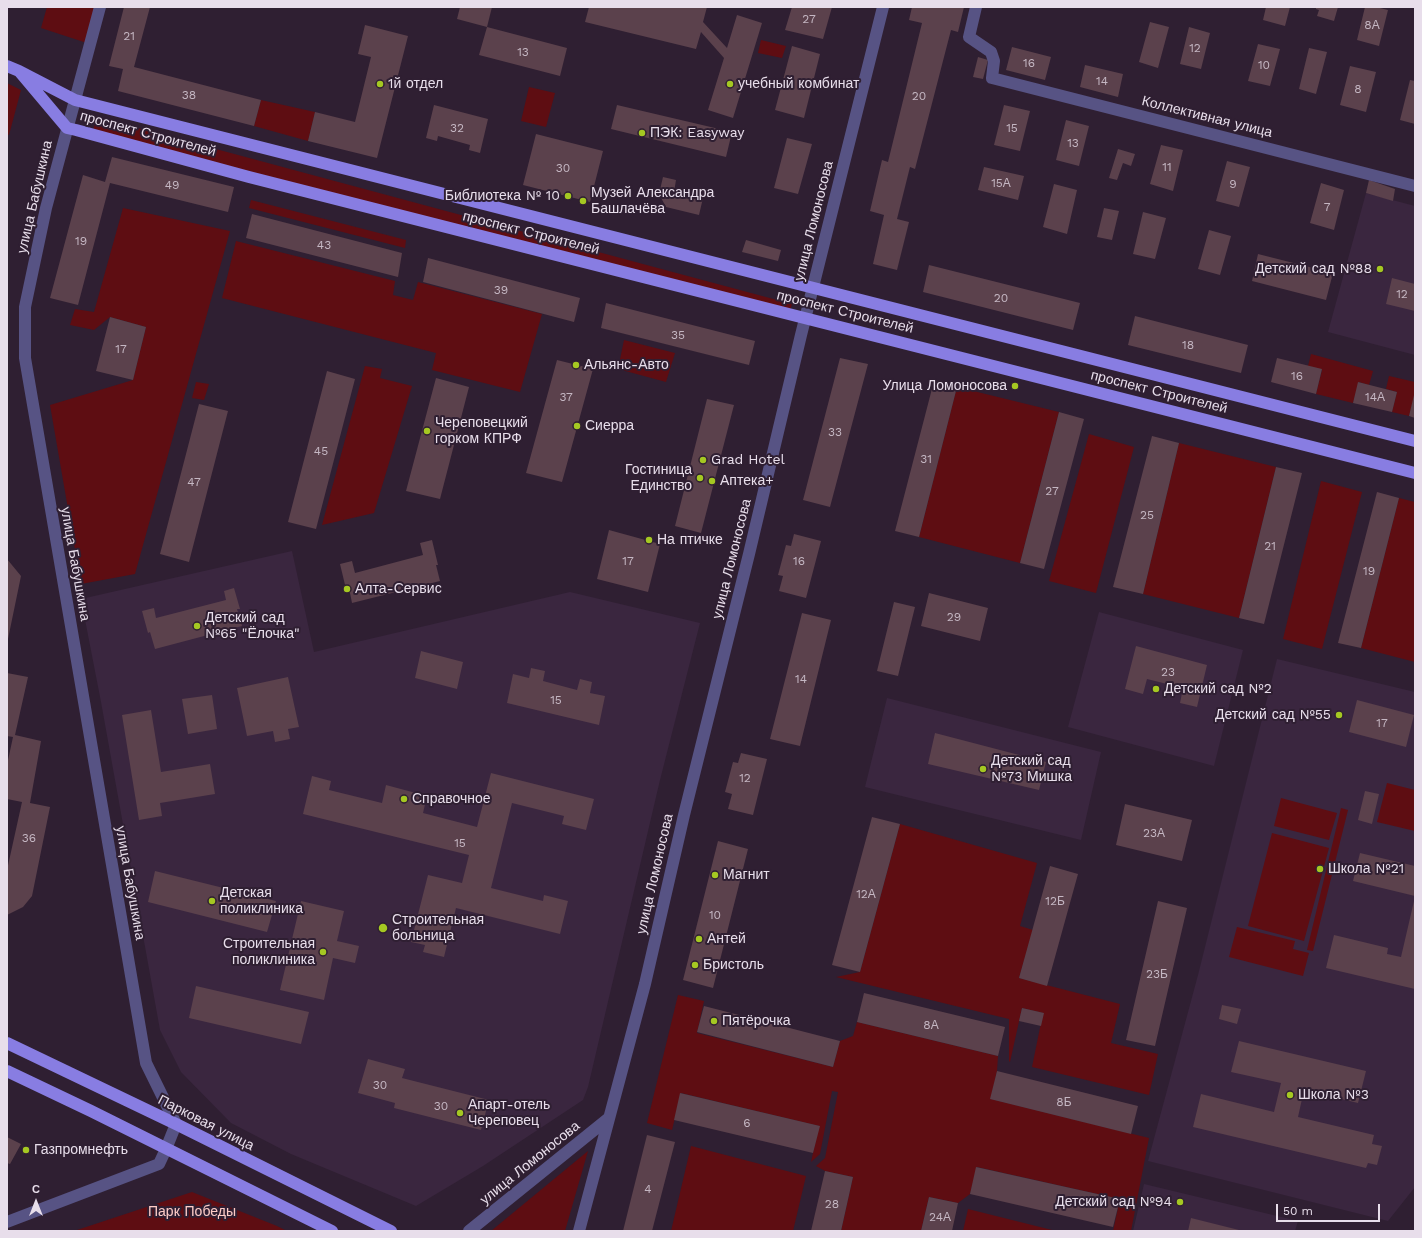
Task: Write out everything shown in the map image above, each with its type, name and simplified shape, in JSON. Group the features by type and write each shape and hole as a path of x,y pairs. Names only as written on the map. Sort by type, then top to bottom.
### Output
{"main road":[{"path":"7,66 19,71"},
{"name":"проспект Строителей","path":"19,71 75,100 1415,441"},
{"name":"проспект Строителей","path":"19,71 67,128 249,177 1415,473"},
{"name":"Парковая улица","path":"7,1043 176,1124 390,1231"},
{"path":"7,1071 91,1111 332,1231"}],"street":[{"name":"улица Бабушкина","path":"100,7 46,208 25,307 25,358 146,1062 176,1124"},
{"name":"улица Ломоносова","path":"579,1231 645,984 684,815 883,7"},
{"name":"Коллективная улица","path":"976,7 969,37 991,52 994,61 992,78 1415,186"},
{"name":"улица Ломоносова","path":"469,1231 609,1118"},
{"path":"7,1222 159,1164 176,1124"}],"shaded area":[{"name":"Детский сад №88","path":"1366,193 1415,206 1415,355 1328,332"},
{"name":"Строительная больница","path":"292,551 314,652 570,592 700,623 660,780 588,1087 583,1100 483,1166 416,1206 291,1154 231,1123 181,1072 160,1030 81,599"},
{"name":"Детский сад №2","path":"1099,612 1243,650 1214,766 1068,727"},
{"path":"1277,659 1415,692 1415,1187 1388,1221 1148,1161 1198,975"},
{"name":"Детский сад №73 Мишка","path":"887,698 1101,752 1081,840 865,787"},
{"name":"Детский сад №94","path":"1144,1184 1298,1221 1295,1231 1133,1231"}],"green space":[{"path":"47,7 100,7 90,44 41,28"},
{"path":"761,40 786,46 782,58 758,53"},
{"path":"7,83 21,90 9,135 7,134"},
{"path":"529,87 555,93 546,127 521,121"},
{"path":"261,100 315,112 308,141 254,126"},
{"path":"97,117 792,304 790,311 529,245 93,130"},
{"path":"251,200 406,240 405,248 249,208"},
{"path":"123,208 230,231 135,574 81,584 50,405 133,380 146,327 110,317 94,330 70,325 75,309 94,312"},
{"path":"236,241 395,281 393,295 413,300 418,282 542,314 520,392 432,370 436,353 222,298"},
{"path":"624,340 675,353 666,382 618,369"},
{"path":"1311,354 1373,371 1369,385 1359,382 1353,403 1316,394 1322,370 1308,366"},
{"path":"365,366 382,369 380,378 412,386 374,513 322,525"},
{"path":"1389,376 1415,382 1415,396 1409,416 1392,412 1397,392 1386,389"},
{"path":"196,382 209,384 204,400 192,398"},
{"path":"957,387 1059,412 1020,563 919,537"},
{"path":"1089,434 1134,447 1096,593 1049,581"},
{"path":"1179,443 1276,467 1239,618 1143,594"},
{"path":"1321,481 1362,492 1322,649 1283,639"},
{"path":"1399,498 1415,502 1415,662 1361,648"},
{"path":"1387,783 1415,790 1415,831 1377,822"},
{"path":"1281,798 1337,813 1329,840 1274,826"},
{"path":"1341,808 1348,810 1313,951 1307,950"},
{"path":"900,824 1037,863 1020,926 1033,930 1019,978 1120,1004 1111,1043 1158,1054 1149,1095 1032,1067 1043,1013 1022,1008 1010,1062 1009,1019 836,977 860,972"},
{"path":"1272,833 1329,848 1304,941 1248,926"},
{"path":"1237,927 1295,941 1293,949 1309,953 1303,976 1229,957"},
{"path":"678,995 704,1001 697,1033 833,1067 840,1041 853,1036 857,1022 998,1056 997,1071 991,1099 1149,1138 1131,1231 1113,1231 1120,1199 977,1167 970,1194 958,1203 929,1197 921,1231 841,1231 853,1177 825,1171 816,1166 825,1158 838,1092 832,1091 820,1154 811,1162 819,1126 681,1093 672,1130 647,1123"},
{"path":"691,1146 806,1176 793,1231 671,1231"},
{"path":"588,1151 565,1231 491,1231"},
{"name":"Парк Победы","path":"192,1192 287,1231 74,1231"},
{"path":"968,1209 1056,1231 963,1231"}],"building":[{"path":"124,7 150,7 134,67 261,100 254,126 118,91 123,69 109,66"},
{"path":"460,7 492,7 487,27 457,19"},
{"path":"589,7 707,7 703,22 727,48 737,15 762,23 733,118 708,110 724,58 701,32 696,49 585,22"},
{"path":"792,7 832,7 823,39 785,30"},
{"path":"912,7 964,7 958,32 951,30 915,169 910,167 897,219 909,222 897,270 873,264 884,215 870,211 882,160 888,162 922,23 909,20"},
{"path":"1266,7 1290,7 1285,26 1263,20"},
{"path":"1316,7 1338,7 1334,21 1317,16 1319,10 1316,9"},
{"path":"1365,7 1376,7 1388,10 1379,46 1357,40"},
{"path":"1150,22 1169,27 1158,68 1139,62"},
{"name":"1й отдел","path":"365,25 408,36 377,158 308,141 315,112 355,122 371,57 358,54"},
{"path":"487,27 567,48 560,76 479,55"},
{"path":"1189,27 1210,33 1201,69 1180,64"},
{"path":"1258,44 1280,49 1270,86 1248,81"},
{"path":"792,46 820,54 804,118 775,110"},
{"path":"1012,47 1051,57 1045,80 1006,70"},
{"path":"1309,48 1327,52 1316,94 1299,89"},
{"path":"978,57 988,60 983,79 973,77"},
{"path":"1085,65 1123,74 1118,97 1080,87"},
{"path":"1350,66 1376,72 1366,112 1340,105"},
{"path":"1410,80 1415,81 1415,124 1400,120"},
{"path":"434,105 488,119 480,153 469,150 470,145 438,136 437,141 426,138"},
{"path":"617,105 732,132 726,157 611,129"},
{"path":"1004,105 1030,111 1020,151 994,145"},
{"path":"1066,120 1089,126 1079,166 1056,160"},
{"path":"536,134 603,151 590,202 523,185"},
{"path":"787,138 812,144 798,194 774,188"},
{"path":"1161,145 1183,150 1173,191 1150,184"},
{"path":"1118,149 1135,154 1131,166 1123,163 1117,180 1109,178"},
{"path":"112,157 234,187 228,212 110,183 78,305 50,298 83,175 105,182"},
{"path":"1227,161 1250,167 1239,207 1216,201"},
{"path":"984,167 1024,176 1018,200 978,190"},
{"path":"663,177 676,180 674,192 703,198 699,215 666,207 659,194"},
{"path":"1369,180 1395,189 1393,201 1366,193"},
{"path":"1321,183 1344,190 1334,230 1310,223"},
{"path":"1054,184 1077,190 1067,234 1043,227"},
{"path":"1104,208 1119,211 1112,240 1097,237"},
{"path":"1143,212 1166,218 1155,259 1133,254"},
{"path":"252,214 402,253 398,277 246,238"},
{"path":"1209,230 1231,236 1220,275 1198,269"},
{"path":"746,240 781,250 778,261 742,252"},
{"path":"1258,254 1333,273 1326,300 1252,281"},
{"path":"428,258 580,298 574,322 423,282"},
{"path":"929,265 1080,303 1073,330 923,292"},
{"path":"1392,278 1415,284 1415,311 1386,304"},
{"path":"606,303 755,341 749,365 601,328"},
{"path":"1135,316 1248,345 1241,373 1128,345"},
{"path":"110,317 146,327 133,380 96,371"},
{"path":"840,358 868,364 830,507 803,500"},
{"path":"1277,358 1322,369 1316,394 1271,382"},
{"path":"557,360 593,369 562,482 526,473"},
{"path":"327,371 355,379 316,529 288,522"},
{"path":"436,378 469,387 440,499 406,491"},
{"path":"934,381 957,387 919,537 895,531"},
{"path":"1358,382 1397,392 1392,412 1353,403"},
{"path":"1415,395 1415,418 1409,416"},
{"path":"707,399 734,405 701,533 675,526"},
{"path":"199,404 228,411 189,562 160,554"},
{"path":"1059,412 1084,419 1044,569 1020,563"},
{"path":"1152,436 1179,443 1143,594 1113,587"},
{"path":"1276,467 1302,473 1264,624 1239,618"},
{"path":"1377,492 1399,498 1361,648 1338,643"},
{"path":"609,530 660,544 648,592 597,579"},
{"path":"794,534 821,541 806,598 779,591 783,576 778,575 786,545 791,546"},
{"path":"432,540 440,581 352,603 349,588 346,589 340,564 352,561 355,573 423,555 420,543"},
{"path":"7,559 21,576 8,639 7,639"},
{"path":"234,588 240,609 237,609 242,626 155,649 150,632 148,633 142,611 154,608 156,618 226,600 224,591"},
{"path":"929,593 988,608 980,641 921,626"},
{"path":"894,602 915,607 898,676 877,671"},
{"path":"802,613 831,620 800,746 770,739"},
{"path":"1136,646 1207,665 1197,707 1180,703 1183,688 1147,679 1143,694 1125,689"},
{"path":"421,651 463,662 457,689 415,678"},
{"path":"531,668 545,671 543,681 577,690 580,679 592,682 590,693 605,696 599,725 507,703 513,674 529,678"},
{"path":"7,673 28,677 15,735 41,741 30,803 50,807 32,896 23,907 7,915 7,870 22,802 7,799 7,765 13,737 7,736"},
{"path":"288,677 299,727 288,729 290,739 275,742 273,731 247,736 237,688"},
{"path":"212,695 217,729 188,734 182,699"},
{"path":"1357,700 1414,715 1406,747 1349,732"},
{"path":"151,710 161,772 210,764 215,794 160,803 162,816 139,820 122,715"},
{"path":"935,733 1046,762 1039,790 928,764"},
{"path":"741,753 767,759 753,815 728,809 732,794 725,792 733,762 738,763"},
{"path":"491,773 594,799 586,830 562,824 564,816 512,803 491,888 543,901 544,895 568,901 560,934 456,908 444,957 423,952 425,945 411,942 428,875 462,883 469,855 303,814 312,776 331,781 329,790 382,803 386,785 427,796 423,813 477,827"},
{"path":"1365,791 1379,794 1372,824 1358,820"},
{"path":"1125,804 1192,820 1182,861 1116,845"},
{"path":"872,817 900,824 860,972 832,965"},
{"path":"718,841 748,849 713,988 683,980"},
{"path":"1360,853 1415,866 1415,896 1353,881"},
{"path":"1050,866 1078,874 1047,986 1019,978"},
{"name":"Детская поликлиника","path":"155,871 276,901 267,932 148,902"},
{"name":"Строительная поликлиника","path":"301,901 344,911 337,941 359,946 355,963 333,958 324,1000 280,990"},
{"path":"1158,901 1187,908 1155,1046 1126,1040"},
{"path":"1414,901 1415,989 1326,968 1334,935 1388,948 1387,954 1401,957"},
{"path":"196,986 309,1012 301,1044 189,1018"},
{"path":"864,993 1005,1027 998,1056 857,1022"},
{"path":"1222,1005 1241,1009 1237,1024 1219,1019"},
{"path":"704,1006 840,1041 833,1067 697,1032"},
{"path":"1022,1008 1044,1013 1041,1026 1019,1021"},
{"path":"1239,1041 1366,1071 1358,1103 1304,1090 1298,1117 1374,1135 1372,1144 1382,1146 1377,1165 1368,1163 1366,1168 1193,1127 1201,1094 1274,1112 1281,1083 1231,1072"},
{"path":"368,1059 405,1069 402,1078 489,1100 481,1130 394,1108 395,1103 358,1093"},
{"path":"997,1071 1138,1106 1131,1134 990,1099"},
{"path":"680,1093 820,1126 813,1153 674,1120"},
{"path":"647,1135 675,1142 652,1231 623,1231"},
{"path":"7,1137 21,1144 10,1164 7,1163"},
{"path":"976,1167 1120,1199 1113,1227 970,1194"},
{"path":"825,1171 853,1177 841,1231 811,1231"},
{"path":"929,1197 958,1203 952,1231 921,1231"},
{"path":"1191,1218 1239,1230 1239,1231 1188,1231"}],"place":[{"name":"1й отдел","path":"380,84"},
{"name":"учебный комбинат","path":"730,84"},
{"name":"ПЭК: Easyway","path":"642,133"},
{"name":"Библиотека № 10","path":"568,196"},
{"name":"Музей Александра Башлачёва","path":"583,201"},
{"name":"Детский сад №88","path":"1380,269"},
{"name":"Альянс-Авто","path":"576,365"},
{"name":"Улица Ломоносова","path":"1015,386"},
{"name":"Сиерра","path":"577,426"},
{"name":"Череповецкий горком КПРФ","path":"427,431"},
{"name":"Grad Hotel","path":"703,460"},
{"name":"Гостиница Единство","path":"700,478"},
{"name":"Аптека+","path":"712,481"},
{"name":"На птичке","path":"649,540"},
{"name":"Алта-Сервис","path":"347,589"},
{"name":"Детский сад №65 \"Ёлочка\"","path":"197,626"},
{"name":"Детский сад №2","path":"1156,689"},
{"name":"Детский сад №55","path":"1339,715"},
{"name":"Детский сад №73 Мишка","path":"983,769"},
{"name":"Справочное","path":"404,799"},
{"name":"Школа №21","path":"1320,869"},
{"name":"Магнит","path":"715,875"},
{"name":"Детская поликлиника","path":"212,901"},
{"name":"Строительная больница","path":"383,928"},
{"name":"Антей","path":"699,939"},
{"name":"Строительная поликлиника","path":"323,952"},
{"name":"Бристоль","path":"695,965"},
{"name":"Пятёрочка","path":"714,1021"},
{"name":"Школа №3","path":"1290,1095"},
{"name":"Апарт-отель Череповец","path":"460,1113"},
{"name":"Газпромнефть","path":"26,1150"},
{"name":"Детский сад №94","path":"1180,1202"}]}
